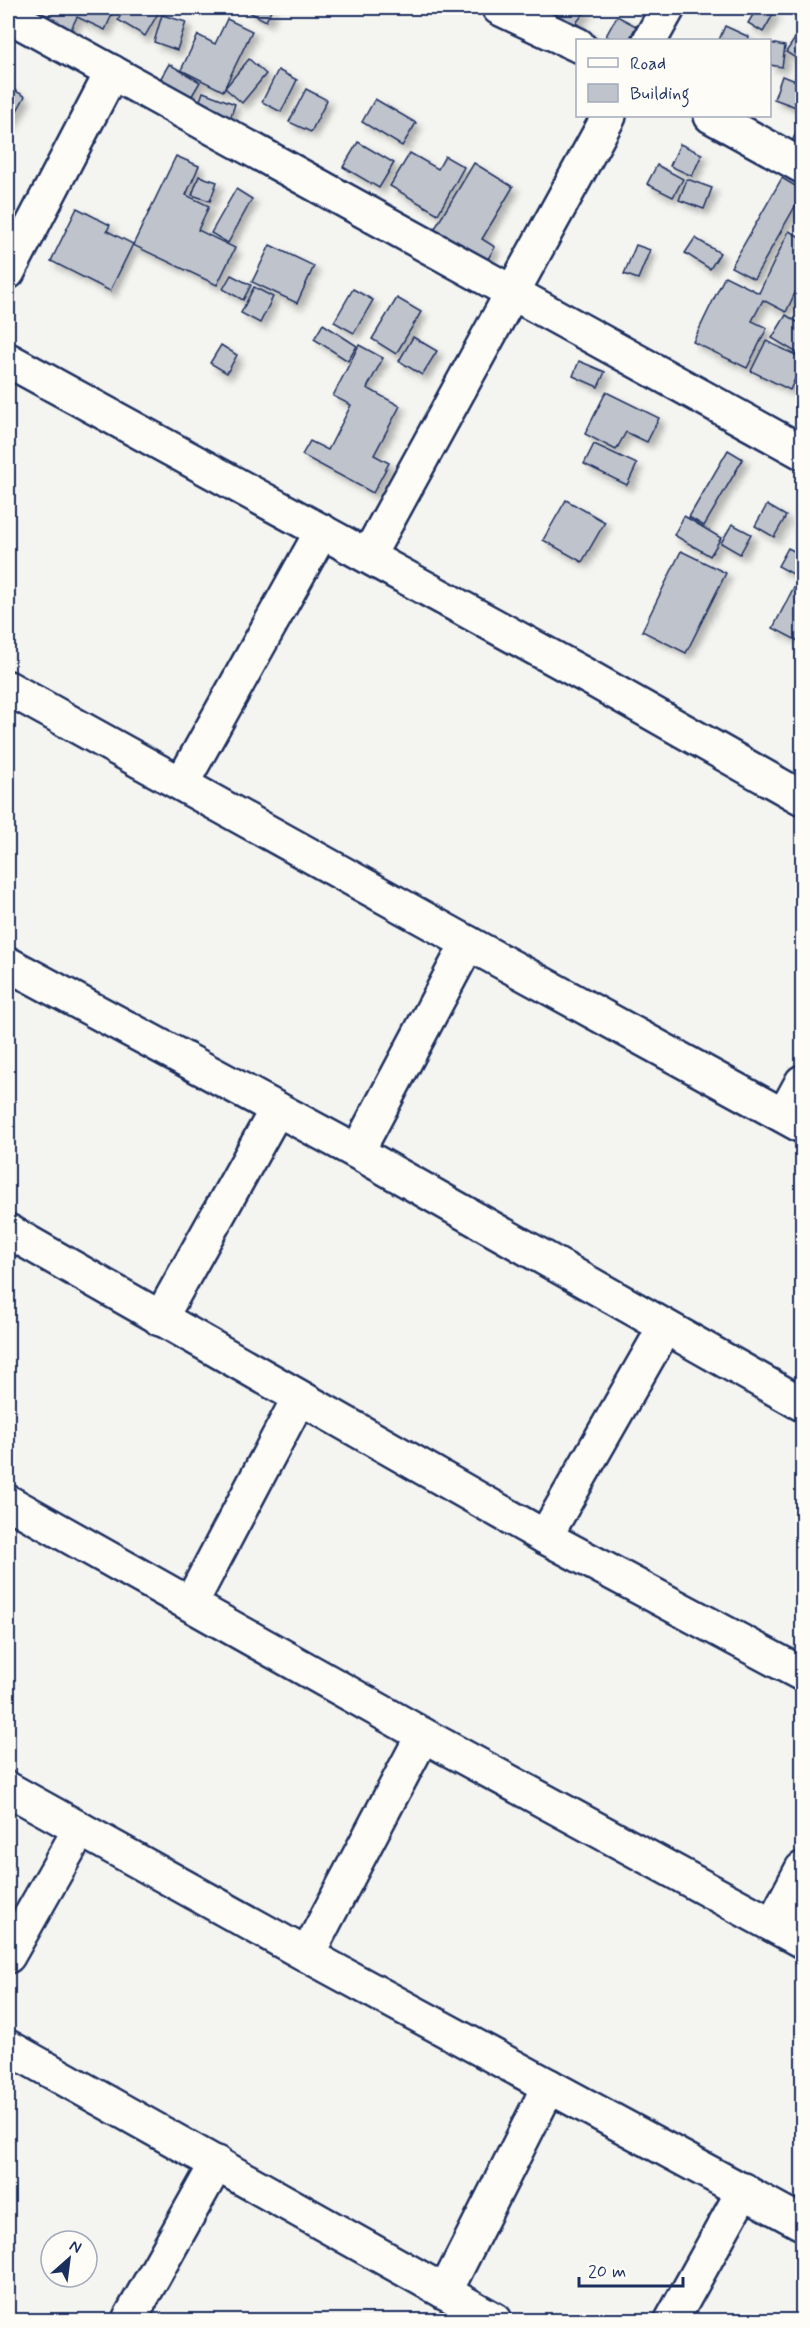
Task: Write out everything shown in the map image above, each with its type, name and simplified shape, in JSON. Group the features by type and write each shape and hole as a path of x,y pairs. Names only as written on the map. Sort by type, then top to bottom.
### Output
{"street":[{"path":"499,8 576,44"},
{"path":"651,39 668,8"},
{"path":"8,15 802,452"},
{"path":"8,272 112,72"},
{"path":"368,556 608,117"},
{"path":"713,117 802,166"},
{"path":"8,360 800,790"},
{"path":"182,783 322,531"},
{"path":"8,688 793,1120 802,1082"},
{"path":"357,1152 468,943"},
{"path":"8,964 357,1152 802,1404"},
{"path":"160,1319 277,1109"},
{"path":"8,1231 545,1537 802,1674"},
{"path":"545,1537 665,1327"},
{"path":"191,1603 299,1398"},
{"path":"8,1502 423,1735 802,1941"},
{"path":"308,1955 423,1735"},
{"path":"8,1789 802,2223"},
{"path":"8,1956 80,1829"},
{"path":"773,1924 802,1869"},
{"path":"8,2047 495,2320"},
{"path":"445,2292 549,2086"},
{"path":"129,2320 217,2163"},
{"path":"672,2320 744,2190"}],"building":[{"path":"53,8 115,8 105,30 77,17 66,39 43,28"},
{"path":"125,8 161,8 145,36 118,20"},
{"path":"248,8 272,8 266,21 247,11"},
{"path":"553,8 585,8 587,9 576,23 598,39 576,39 541,23"},
{"path":"757,8 764,8 774,13 763,32 748,23"},
{"path":"162,15 186,22 177,50 154,42"},
{"path":"617,16 636,26 630,39 612,39 606,36"},
{"path":"227,19 252,31 223,91 181,70 198,35 215,44"},
{"path":"725,26 749,37 748,39 719,39"},
{"path":"800,31 802,32 802,62 786,52"},
{"path":"771,43 785,46 782,67 771,65"},
{"path":"249,59 266,74 242,103 225,88"},
{"path":"169,64 200,82 186,106 155,88"},
{"path":"278,70 297,80 281,112 262,102"},
{"path":"782,76 802,83 796,107 774,99"},
{"path":"8,87 25,96 8,127"},
{"path":"306,89 327,100 311,132 289,122"},
{"path":"203,92 235,104 227,128 194,117"},
{"path":"375,99 416,123 402,146 362,122"},
{"path":"802,122 802,150 791,143"},
{"path":"358,142 394,163 379,188 343,167"},
{"path":"680,144 702,154 692,176 670,166"},
{"path":"410,153 438,169 445,156 464,167 438,214 390,186"},
{"path":"176,156 199,166 186,195 209,206 198,230 235,248 217,285 133,245"},
{"path":"474,163 513,187 482,239 495,247 481,271 428,240"},
{"path":"657,165 683,179 673,197 647,184"},
{"path":"199,176 217,182 210,201 192,195"},
{"path":"782,178 802,190 802,194 754,279 731,267"},
{"path":"687,179 712,188 704,209 679,200"},
{"path":"236,189 252,199 228,243 211,233"},
{"path":"77,208 110,225 107,231 133,244 110,291 51,261"},
{"path":"789,231 802,238 802,278 786,312 763,300 752,321 767,328 747,368 693,342 725,276 759,293"},
{"path":"695,238 720,253 710,269 685,253"},
{"path":"270,245 314,266 297,303 252,282"},
{"path":"636,245 650,250 638,279 624,274"},
{"path":"231,275 251,285 243,300 223,289"},
{"path":"254,287 273,297 260,323 241,313"},
{"path":"353,289 373,300 354,333 334,322"},
{"path":"397,298 421,312 396,354 372,339"},
{"path":"786,315 802,325 802,356 772,338"},
{"path":"323,324 357,346 348,361 314,339"},
{"path":"413,337 437,351 422,375 399,361"},
{"path":"766,341 802,358 790,390 751,371"},
{"path":"221,345 237,355 227,373 210,363"},
{"path":"359,345 383,358 367,388 400,406 374,455 389,463 373,493 302,455 310,441 328,450 351,405 333,396"},
{"path":"579,361 605,372 598,387 573,376"},
{"path":"606,392 659,418 647,442 626,432 616,450 585,434"},
{"path":"594,444 637,464 627,485 584,464"},
{"path":"728,450 743,459 704,526 689,517"},
{"path":"566,500 605,522 582,562 543,540"},
{"path":"767,505 786,516 774,537 755,526"},
{"path":"684,516 721,538 710,556 674,535"},
{"path":"732,524 751,534 740,554 721,543"},
{"path":"788,548 802,555 802,643 773,628 799,577 778,566"},
{"path":"681,551 726,573 686,653 642,631"}]}
